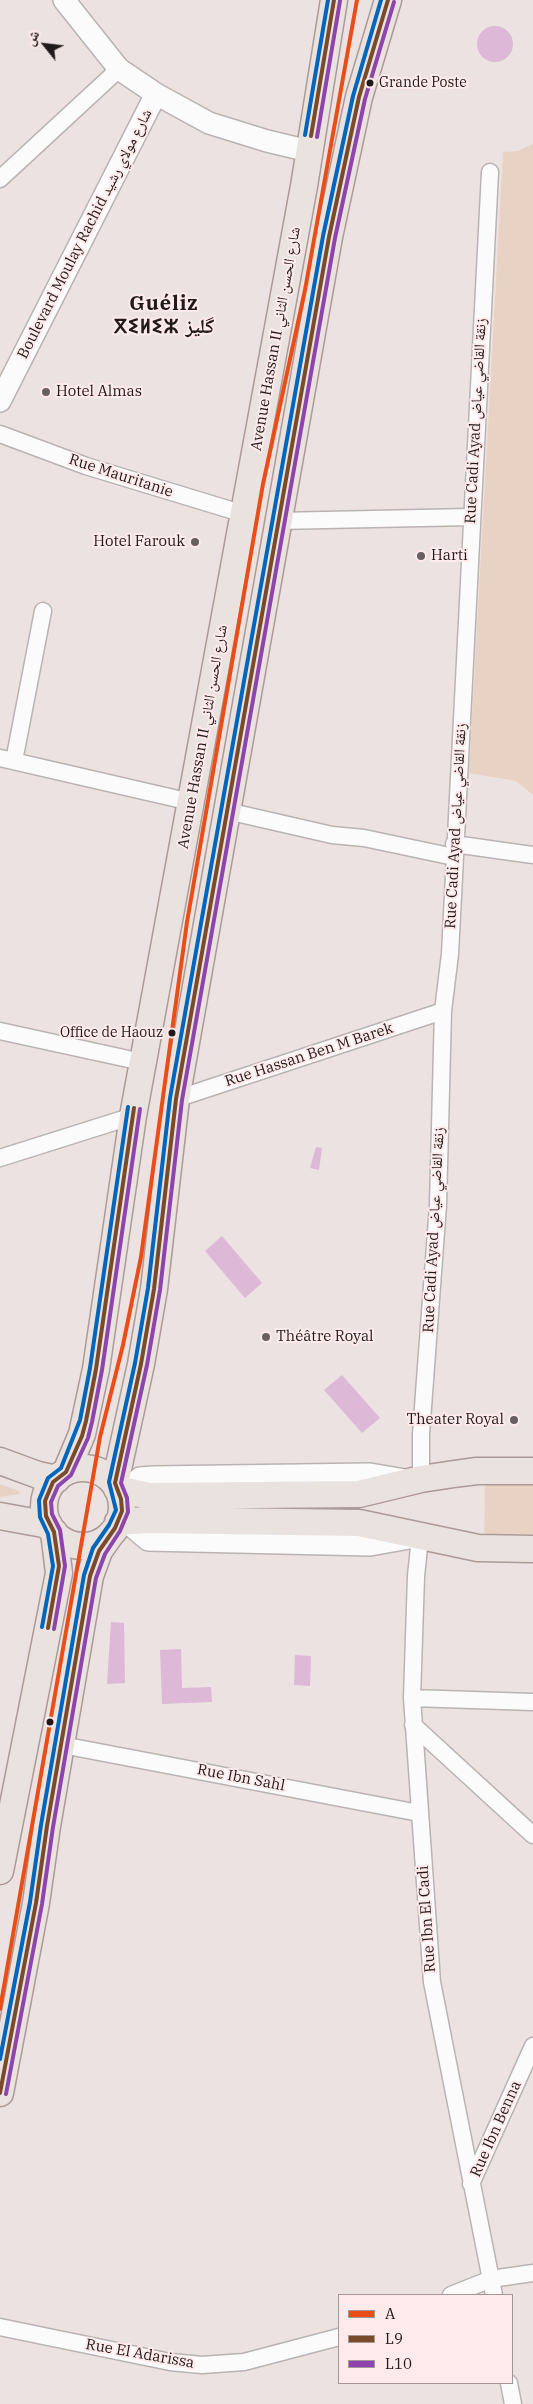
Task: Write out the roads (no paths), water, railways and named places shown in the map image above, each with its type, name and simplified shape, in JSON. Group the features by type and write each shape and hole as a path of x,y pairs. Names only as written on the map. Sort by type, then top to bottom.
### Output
{"main road":[{"name":"Avenue Hassan II شارع الحسن الثاني","path":"61,1475 82,1434 96,1369 142,1062 244,514 326,59 334,0"},
{"path":"0,2093 36,1903 47,1826 90,1576 99,1551 119,1526 122,1505 119,1488 154,1289 176,1099 277,521 329,237 351,131 388,0"},
{"path":"0,1462 38,1475 61,1475 81,1468 94,1470 105,1475 119,1488 149,1496 359,1494 417,1480 477,1471 533,1470"},
{"path":"0,1871 59,1573 51,1529 45,1511 45,1500 48,1491 61,1475"},
{"path":"0,1516 51,1529 66,1542 81,1546 97,1543 119,1526 359,1524 478,1548 533,1549"}],"street":[{"path":"64,0 119,69 156,94 209,123 267,141 309,150"},
{"path":"0,179 119,69"},
{"name":"Boulevard Moulay Rachid شارع مولاي رشيد","path":"0,401 156,94"},
{"name":"Rue Cadi Ayad زنقة القاضي عياض","path":"417,1480 438,1205 443,1011 450,954 470,517 490,172"},
{"name":"Rue Mauritanie","path":"0,434 86,466 244,514"},
{"path":"277,521 470,517"},
{"path":"43,611 7,760 191,802"},
{"path":"227,811 332,835 454,851 533,855"},
{"name":"Rue Hassan Ben M Barek","path":"176,1099 443,1011"},
{"path":"0,1031 142,1062"},
{"path":"0,1158 133,1116"},
{"name":"Rue Ibn El Cadi","path":"417,1537 412,1698 432,1982 494,2294"},
{"path":"412,1698 533,1702"},
{"path":"413,1725 533,1835"},
{"name":"Rue Ibn Sahl","path":"62,1745 419,1813"},
{"name":"Rue Ibn Benna","path":"471,2184 533,2046"},
{"path":"453,2294 491,2279 533,2273"},
{"name":"Rue El Adarissa","path":"0,2326 170,2362 202,2365 244,2362 338,2337"},
{"path":"509,2384 513,2404"}],"place":[{"name":"Grande Poste","path":"370,83"},
{"name":"Hotel Almas","path":"46,392"},
{"name":"Hotel Farouk","path":"195,542"},
{"name":"Harti","path":"421,556"},
{"name":"Office de Haouz","path":"172,1033"},
{"name":"Théâtre Royal","path":"266,1337"},
{"name":"Theater Royal","path":"514,1420"}],"district":[{"name":"Guéliz ⴳⵉⵍⵉⵣ گليز","path":"164,316"}]}
